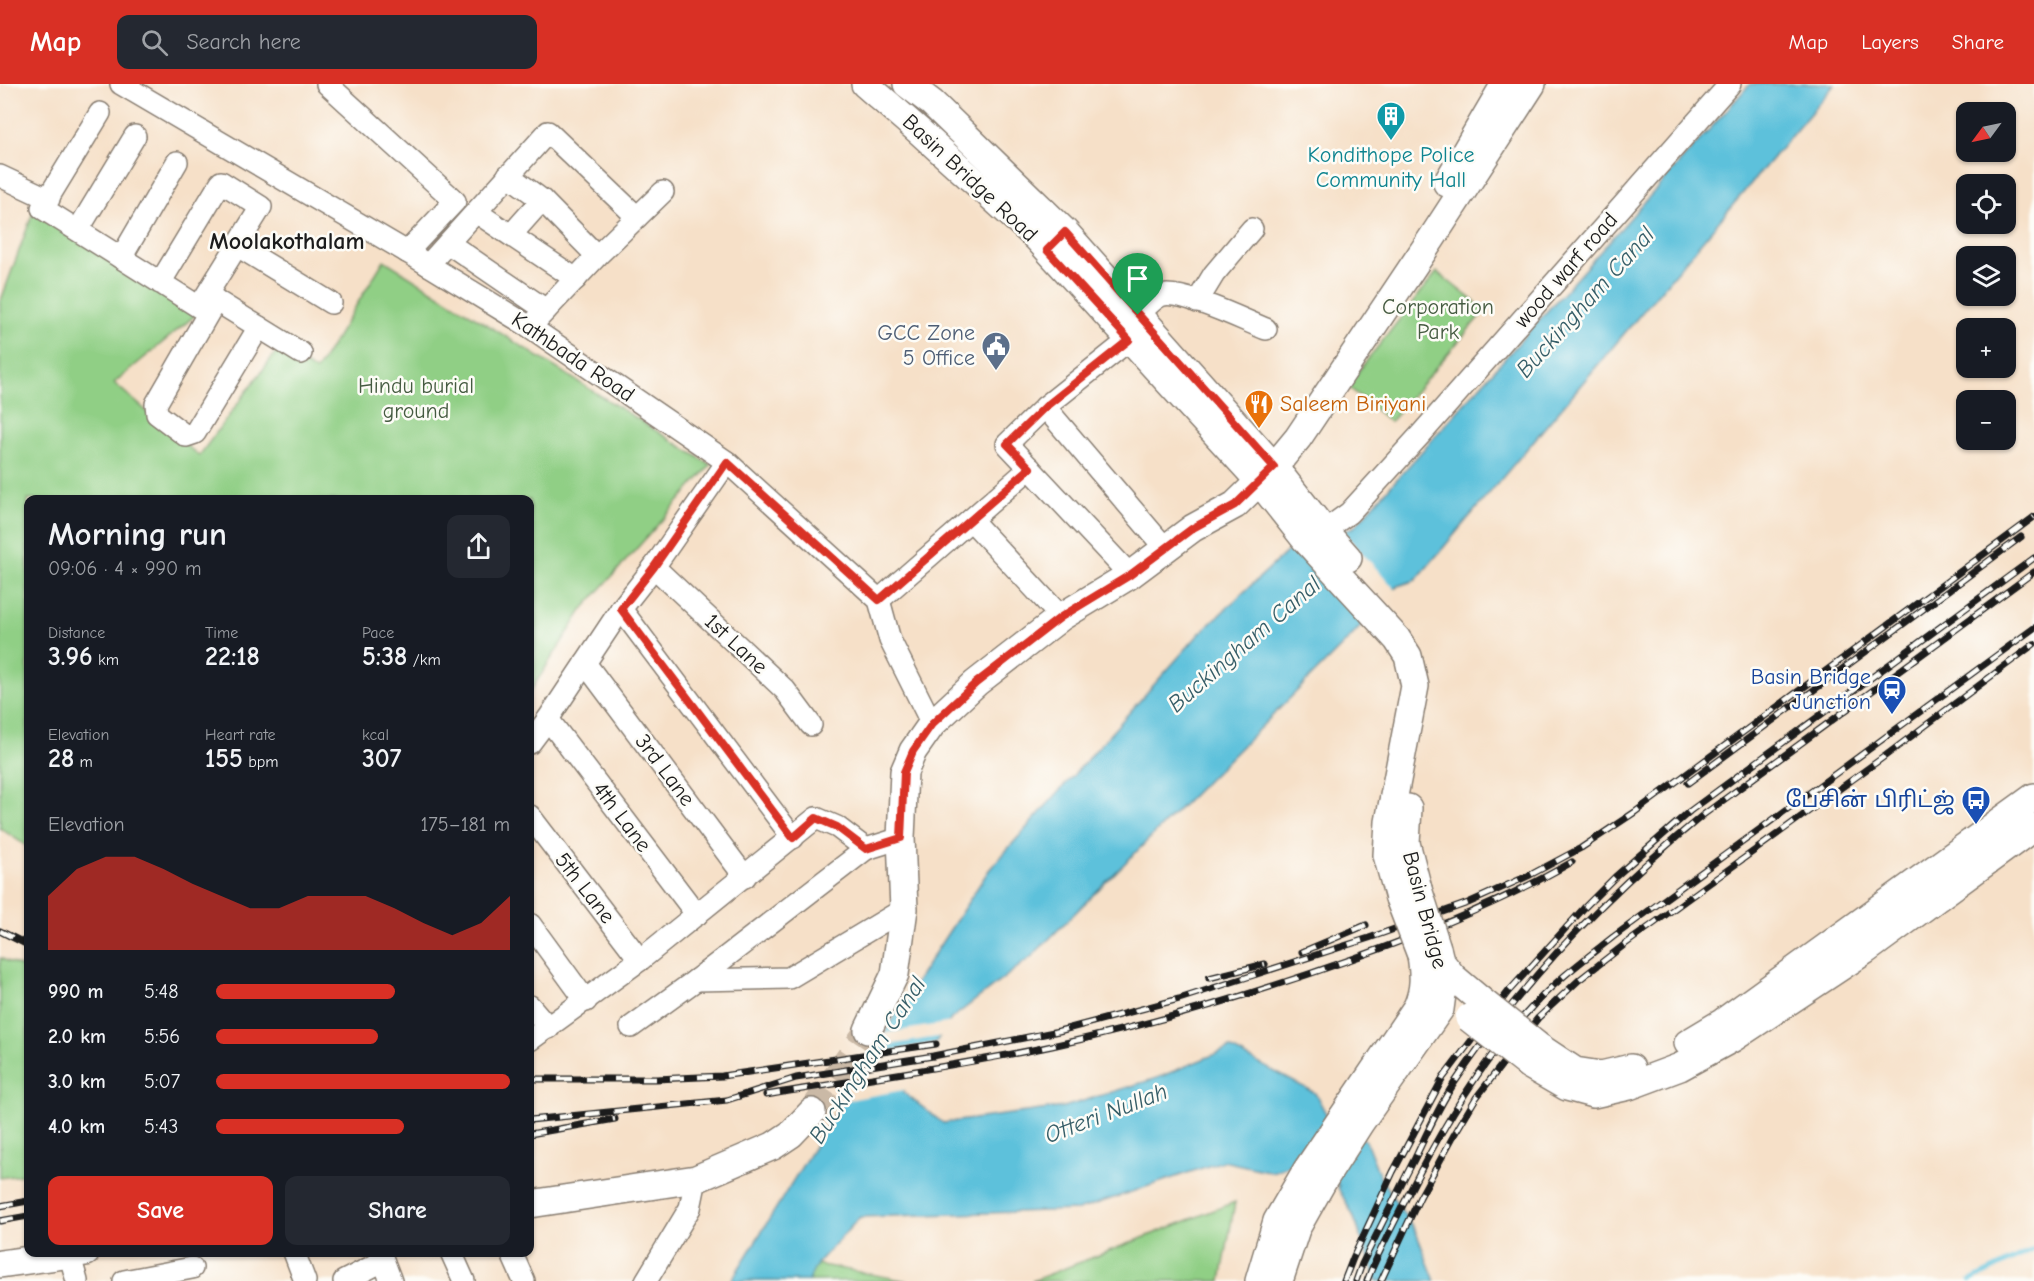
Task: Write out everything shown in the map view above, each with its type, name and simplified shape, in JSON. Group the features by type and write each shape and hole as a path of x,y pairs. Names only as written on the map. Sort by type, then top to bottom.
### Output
{"main road":[{"name":"Basin Bridge Road","path":"865,84 919,131 1056,241 1138,315 1260,468"},
{"name":"Basin Bridge Road","path":"907,84 932,103 1056,241"},
{"path":"868,1030 895,974 904,909 901,838 904,772 913,751 932,724 976,683 1061,617 1130,575 1193,528 1235,505 1416,235 1505,84"},
{"path":"1260,468 1305,428 1532,84"},
{"path":"1056,241 1129,340 1260,468"},
{"name":"Basin Bridge","path":"1260,468 1404,633 1415,686 1389,822 1387,855 1408,894 1433,955 1443,992 1440,1009 1352,1119"},
{"path":"1534,1056 1575,1071 1601,1075 1628,1069 1669,1054 1723,1022 2034,797"},
{"path":"1433,955 1453,977 1474,1008 1534,1056 1567,1087 1593,1094 1629,1086 1680,1067 1733,1038 1866,950 2034,827"},
{"name":"Basin Bridge","path":"1315,1176 1352,1119 1417,1007 1433,955"},
{"path":"1440,1009 1474,1008"},
{"path":"534,1203 696,1179 772,1146 791,1134 812,1112"},
{"path":"1259,1281 1277,1221 1315,1176"},
{"path":"1279,1281 1315,1176"},
{"path":"0,1264 78,1263"}],"street":[{"name":"Kathbada Road","path":"121,84 530,327 727,462 879,600"},
{"path":"327,84 455,201 407,252"},
{"name":"wood warf road","path":"1318,534 1349,513 1415,441 1730,84"},
{"path":"46,203 100,114"},
{"path":"428,265 549,132 637,217"},
{"path":"78,230 135,136"},
{"path":"121,258 177,162"},
{"path":"508,175 542,200 597,256"},
{"path":"0,176 46,203 78,230 160,283 207,301 260,327 301,353"},
{"path":"160,283 221,182 261,207 236,245 156,404 157,414 186,436 195,433 260,327"},
{"path":"530,327 597,256 663,192"},
{"path":"511,235 542,200"},
{"path":"476,212 576,279"},
{"path":"1197,302 1214,274 1252,229"},
{"path":"448,243 546,310"},
{"path":"236,245 331,303"},
{"path":"1138,315 1159,296 1175,295 1266,329"},
{"path":"1129,340 1045,407 1007,444 1130,575"},
{"path":"1045,407 1165,548"},
{"path":"534,737 621,609 654,567 727,462"},
{"path":"932,724 890,640 879,600 1030,468"},
{"path":"971,520 1061,617"},
{"name":"1st Lane","path":"654,567 785,690 811,725"},
{"path":"621,609 793,838"},
{"name":"3rd Lane","path":"585,663 746,877"},
{"name":"4th Lane","path":"548,719 697,915"},
{"path":"534,1037 640,960 746,877 816,818 837,827 866,849"},
{"name":"5th Lane","path":"534,821 640,960"},
{"path":"631,1027 866,849 901,838"},
{"path":"696,980 789,978 904,909"},
{"path":"534,930 586,1001"},
{"path":"534,1011 549,1028"},
{"path":"646,1281 690,1208 696,1179"},
{"path":"296,1257 305,1281"},
{"path":"344,1281 381,1257 391,1281"},
{"path":"453,1257 464,1281"},
{"path":"513,1257 524,1281"},
{"path":"124,1281 192,1267"}],"green space":[{"name":"Hindu burial ground","path":"33,212 198,313 114,383 199,456 279,348 316,371 384,260 711,465 583,609 534,686 534,495 24,495 24,844 0,828 0,303"},
{"name":"Corporation Park","path":"1437,272 1485,310 1390,422 1351,389 1349,383"},
{"path":"0,958 24,968 24,1175 0,1178"},
{"path":"1235,1202 1221,1281 1032,1281"},
{"path":"816,1264 908,1281 808,1281"}],"water":[{"path":"1750,84 1835,84 1416,580 1398,586 1348,640 1031,957 951,1019 903,1092 943,1123 1064,1107 1157,1078 1230,1048 1315,1093 1329,1119 1366,1141 1381,1179 1416,1232 1435,1281 1377,1281 1353,1215 1338,1188 1340,1186 1298,1162 1272,1172 1223,1161 1078,1210 860,1217 817,1264 808,1281 731,1281 914,985 989,870 1200,633 1288,551 1354,527"}],"pier":[{"path":"1341,530 1397,591 1366,624"},
{"path":"952,1022 943,1036 871,1048 880,1034"},
{"path":"939,1042 927,1062 924,1062 924,1066 909,1089 838,1102 867,1055"}],"waterway":[{"path":"1970,1281 2034,1249"}],"tunnel":[{"path":"812,1112 868,1030"}],"railway":[{"path":"534,1120 727,1100 796,1078 933,1056 1059,1031 1179,999 1369,938 1468,903 1530,875 1581,848 1635,812 2034,517"},
{"path":"1688,783 2021,537"},
{"path":"1344,1281 1393,1172 1443,1078 1508,992 1584,908 1615,877 1690,811 2034,558"},
{"path":"1356,1281 1362,1264 1448,1094 1507,1010 1568,941 1633,876 1703,815 2034,572"},
{"path":"1367,1281 1417,1177 1461,1101 1494,1053 1540,998 1613,937 2034,628"},
{"path":"1381,1281 1420,1197 1476,1098 1538,1018 1579,980 1624,945 1885,756 2034,644"},
{"path":"766,1095 1017,1053 1128,1028 1204,1007 1315,972 1409,938 1492,903 1572,862"},
{"path":"1302,952 1366,925"},
{"path":"0,931 24,943"},
{"path":"1209,978 1265,964"},
{"path":"534,1079 656,1079 722,1076 936,1044"},
{"path":"534,1133 615,1119"},
{"path":"0,1206 24,1202"},
{"path":"0,1221 24,1217"}],"place":[{"name":"Kondithope Police Community Hall","path":"1391,142"},
{"name":"GCC Zone 5 Office","path":"996,372"},
{"name":"Saleem Biriyani","path":"1259,430"},
{"name":"Basin Bridge Junction","path":"1892,716"},
{"name":"பேசின் பிரிட்ஜ்","path":"1976,826"}],"district":[{"name":"Moolakothalam","path":"287,241"}],"route":[{"path":"1065,232 1138,315 1274,467 1235,505 1193,528 1130,575 1061,617 976,683 932,724 913,751 904,772 901,838 866,849 837,827 816,818 793,838 621,609 654,567 727,462 879,600 1030,468 1007,444 1045,407 1129,340 1047,250 1065,232"}],"water label":[{"name":"Buckingham Canal","path":"1585,302"},
{"name":"Buckingham Canal","path":"1244,644"},
{"name":"Buckingham Canal","path":"867,1060"},
{"name":"Otteri Nullah","path":"1106,1113"}]}
